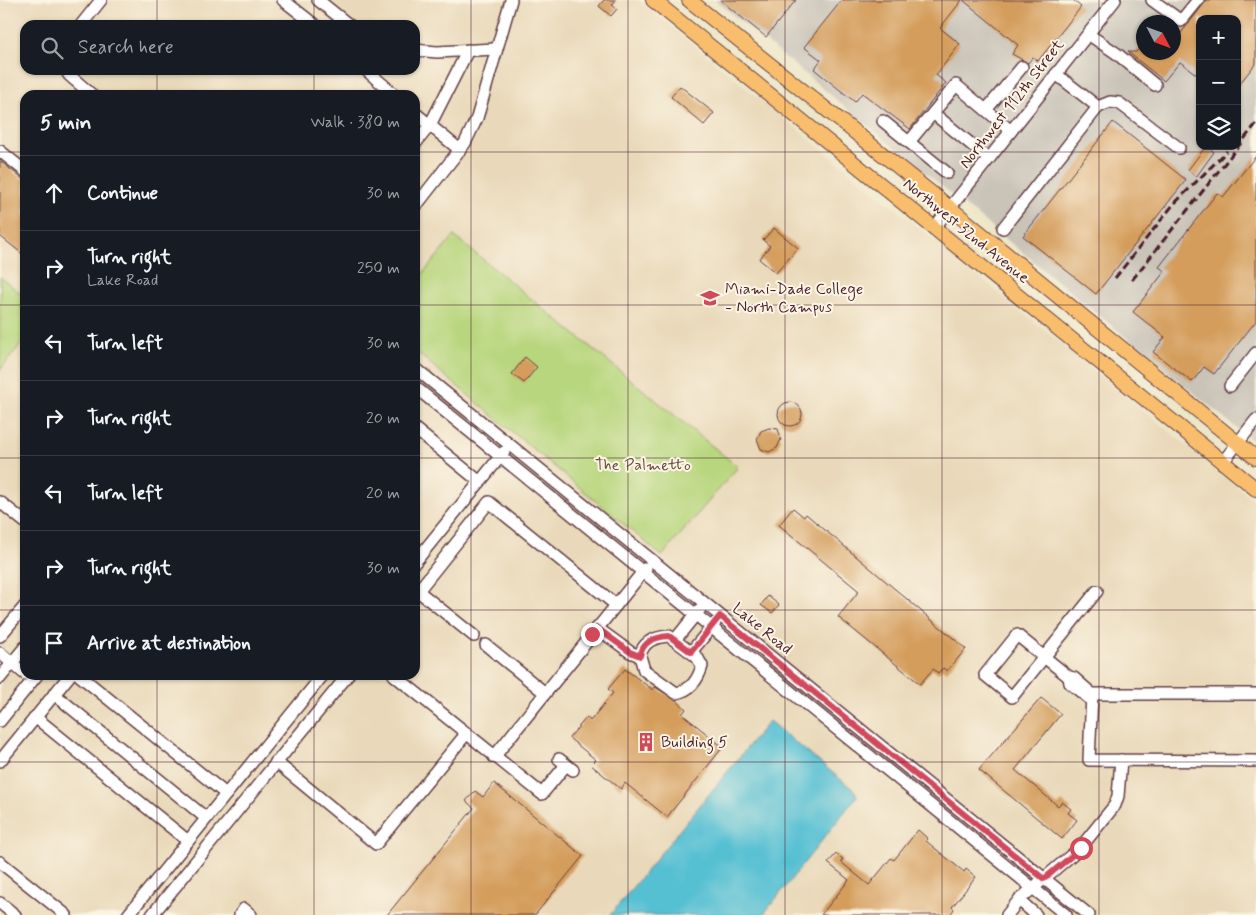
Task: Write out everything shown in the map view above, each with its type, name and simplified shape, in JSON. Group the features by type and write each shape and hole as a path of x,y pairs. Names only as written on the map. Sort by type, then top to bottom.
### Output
{"main road":[{"name":"Northwest 32nd Avenue","path":"653,0 1256,490"},
{"name":"Northwest 32nd Avenue","path":"689,0 950,208 1256,458"}],"street":[{"path":"85,20 101,0"},
{"path":"284,0 309,20"},
{"path":"318,0 343,20"},
{"path":"420,201 460,150 477,118 495,49 511,0"},
{"path":"1152,0 1181,21 1198,0"},
{"name":"Northwest 112th Street","path":"934,228 1088,34 1110,2"},
{"path":"1088,34 1116,53 1155,85"},
{"path":"420,50 495,49"},
{"path":"420,138 430,125 468,50"},
{"path":"986,110 1022,67"},
{"path":"1056,74 1098,107"},
{"path":"68,75 86,90"},
{"path":"372,75 389,90"},
{"path":"909,142 956,85 1011,131"},
{"path":"1003,228 1098,107 1110,102 1119,103 1179,148"},
{"path":"933,113 989,159"},
{"path":"420,117 460,150"},
{"path":"883,122 948,173"},
{"path":"0,151 20,168"},
{"path":"1230,386 1256,353"},
{"name":"Lake Road","path":"420,372 1089,915"},
{"name":"Lake Road","path":"420,391 1066,915"},
{"path":"1222,462 1256,420"},
{"path":"420,433 480,482"},
{"path":"420,556 510,445"},
{"path":"0,502 20,518"},
{"path":"420,588 489,502 616,604"},
{"path":"494,757 652,560"},
{"path":"1097,591 1044,657 1012,697 985,674 1017,635 1044,657 1069,677 1074,678 1091,697 1088,760 1256,760"},
{"path":"420,593 474,636"},
{"path":"675,640 705,603"},
{"path":"0,636 20,612"},
{"path":"691,652 720,616"},
{"path":"597,628 630,652 640,656"},
{"path":"656,636 669,636 675,640 697,657 702,666 699,674 685,691 676,693 644,670 640,656 646,643 656,636"},
{"path":"486,645 545,693"},
{"path":"0,678 20,653"},
{"path":"0,654 20,668"},
{"path":"0,721 28,680"},
{"path":"0,761 66,680"},
{"path":"85,680 226,794"},
{"path":"128,915 319,680"},
{"path":"144,895 155,911 344,680"},
{"path":"400,680 542,794 566,765"},
{"path":"54,694 206,818"},
{"path":"1091,697 1256,694"},
{"path":"35,717 188,842"},
{"path":"276,762 376,844 466,734"},
{"path":"1007,915 1018,900 1081,848 1115,805 1118,796 1121,760"},
{"path":"248,767 262,779"},
{"path":"0,862 66,915"},
{"path":"1018,900 1036,915"},
{"path":"0,902 15,915"},
{"path":"240,915 244,909 251,915"}],"shaded area":[{"name":"Miami-Dade College - North Campus","path":"0,0 638,0 1256,502 1256,915 0,915"},
{"path":"715,0 1256,0 1256,444"}],"green space":[{"name":"The Palmetto","path":"454,236 738,467 662,556 420,355 420,277"},
{"path":"0,277 20,293 20,345 0,370"}],"water":[{"path":"769,721 855,791 857,796 763,915 610,915"}],"building":[{"path":"604,0 616,0 612,5 617,9 611,16 599,6"},
{"path":"720,0 796,0 766,37"},
{"path":"842,0 962,0 940,28 960,44 936,75 946,83 910,129 862,93 855,102 814,69 821,60 804,47"},
{"path":"963,0 1073,0 1081,7 1038,61 1033,57 1028,63 1012,54 1018,45"},
{"path":"1207,0 1256,0 1256,63 1241,82 1241,15 1196,15 1196,74 1180,62 1164,81 1138,60 1181,60 1181,33"},
{"path":"1128,52 1136,52 1136,58"},
{"path":"680,86 714,113 704,125 671,97"},
{"path":"1113,122 1186,180 1096,294 1023,236"},
{"path":"1203,150 1214,152 1196,177 1188,170"},
{"path":"1256,156 1256,321 1214,374 1204,367 1192,382 1153,352 1165,337 1133,312 1165,271 1159,267 1217,193 1223,197"},
{"path":"0,161 20,177 20,252 0,236"},
{"path":"774,228 798,248 776,273 759,259 770,246 763,240"},
{"path":"525,357 537,367 524,383 512,374"},
{"path":"790,402 798,406 802,414 798,422 790,426 782,422 778,414 782,406"},
{"path":"769,428 778,429 781,439 777,448 769,452 761,449 757,439 761,431"},
{"path":"793,508 804,517 806,514 966,649 947,671 943,668 938,673 933,669 920,684 838,617 859,591 779,525"},
{"path":"768,596 779,605 772,613 761,605"},
{"name":"Building 5","path":"625,669 653,690 655,687 676,700 686,709 682,714 723,747 667,817 625,783 621,789 591,765 596,760 569,738 587,717 590,721 613,693 608,689"},
{"path":"1041,698 1061,714 1015,770 1058,806 1062,802 1071,809 1068,813 1077,820 1062,839 979,770"},
{"path":"494,783 583,856 535,915 387,915 474,808 466,801 475,791 483,797"},
{"path":"918,830 927,838 926,841 964,872 966,869 976,877 952,907 954,909 950,915 821,915 849,880 828,863 836,854 843,859 841,862 869,885 891,858 894,860"}],"railway":[{"path":"1132,280 1256,124"},
{"path":"1115,278 1173,205 1227,151"}],"place":[{"name":"Miami-Dade College - North Campus","path":"710,298"},
{"name":"Building 5","path":"646,742"}],"route":[{"path":"592,634 597,628 630,652 640,656 641,650 646,643 656,636 669,636 691,652 720,616 1044,879 1081,848"}]}
